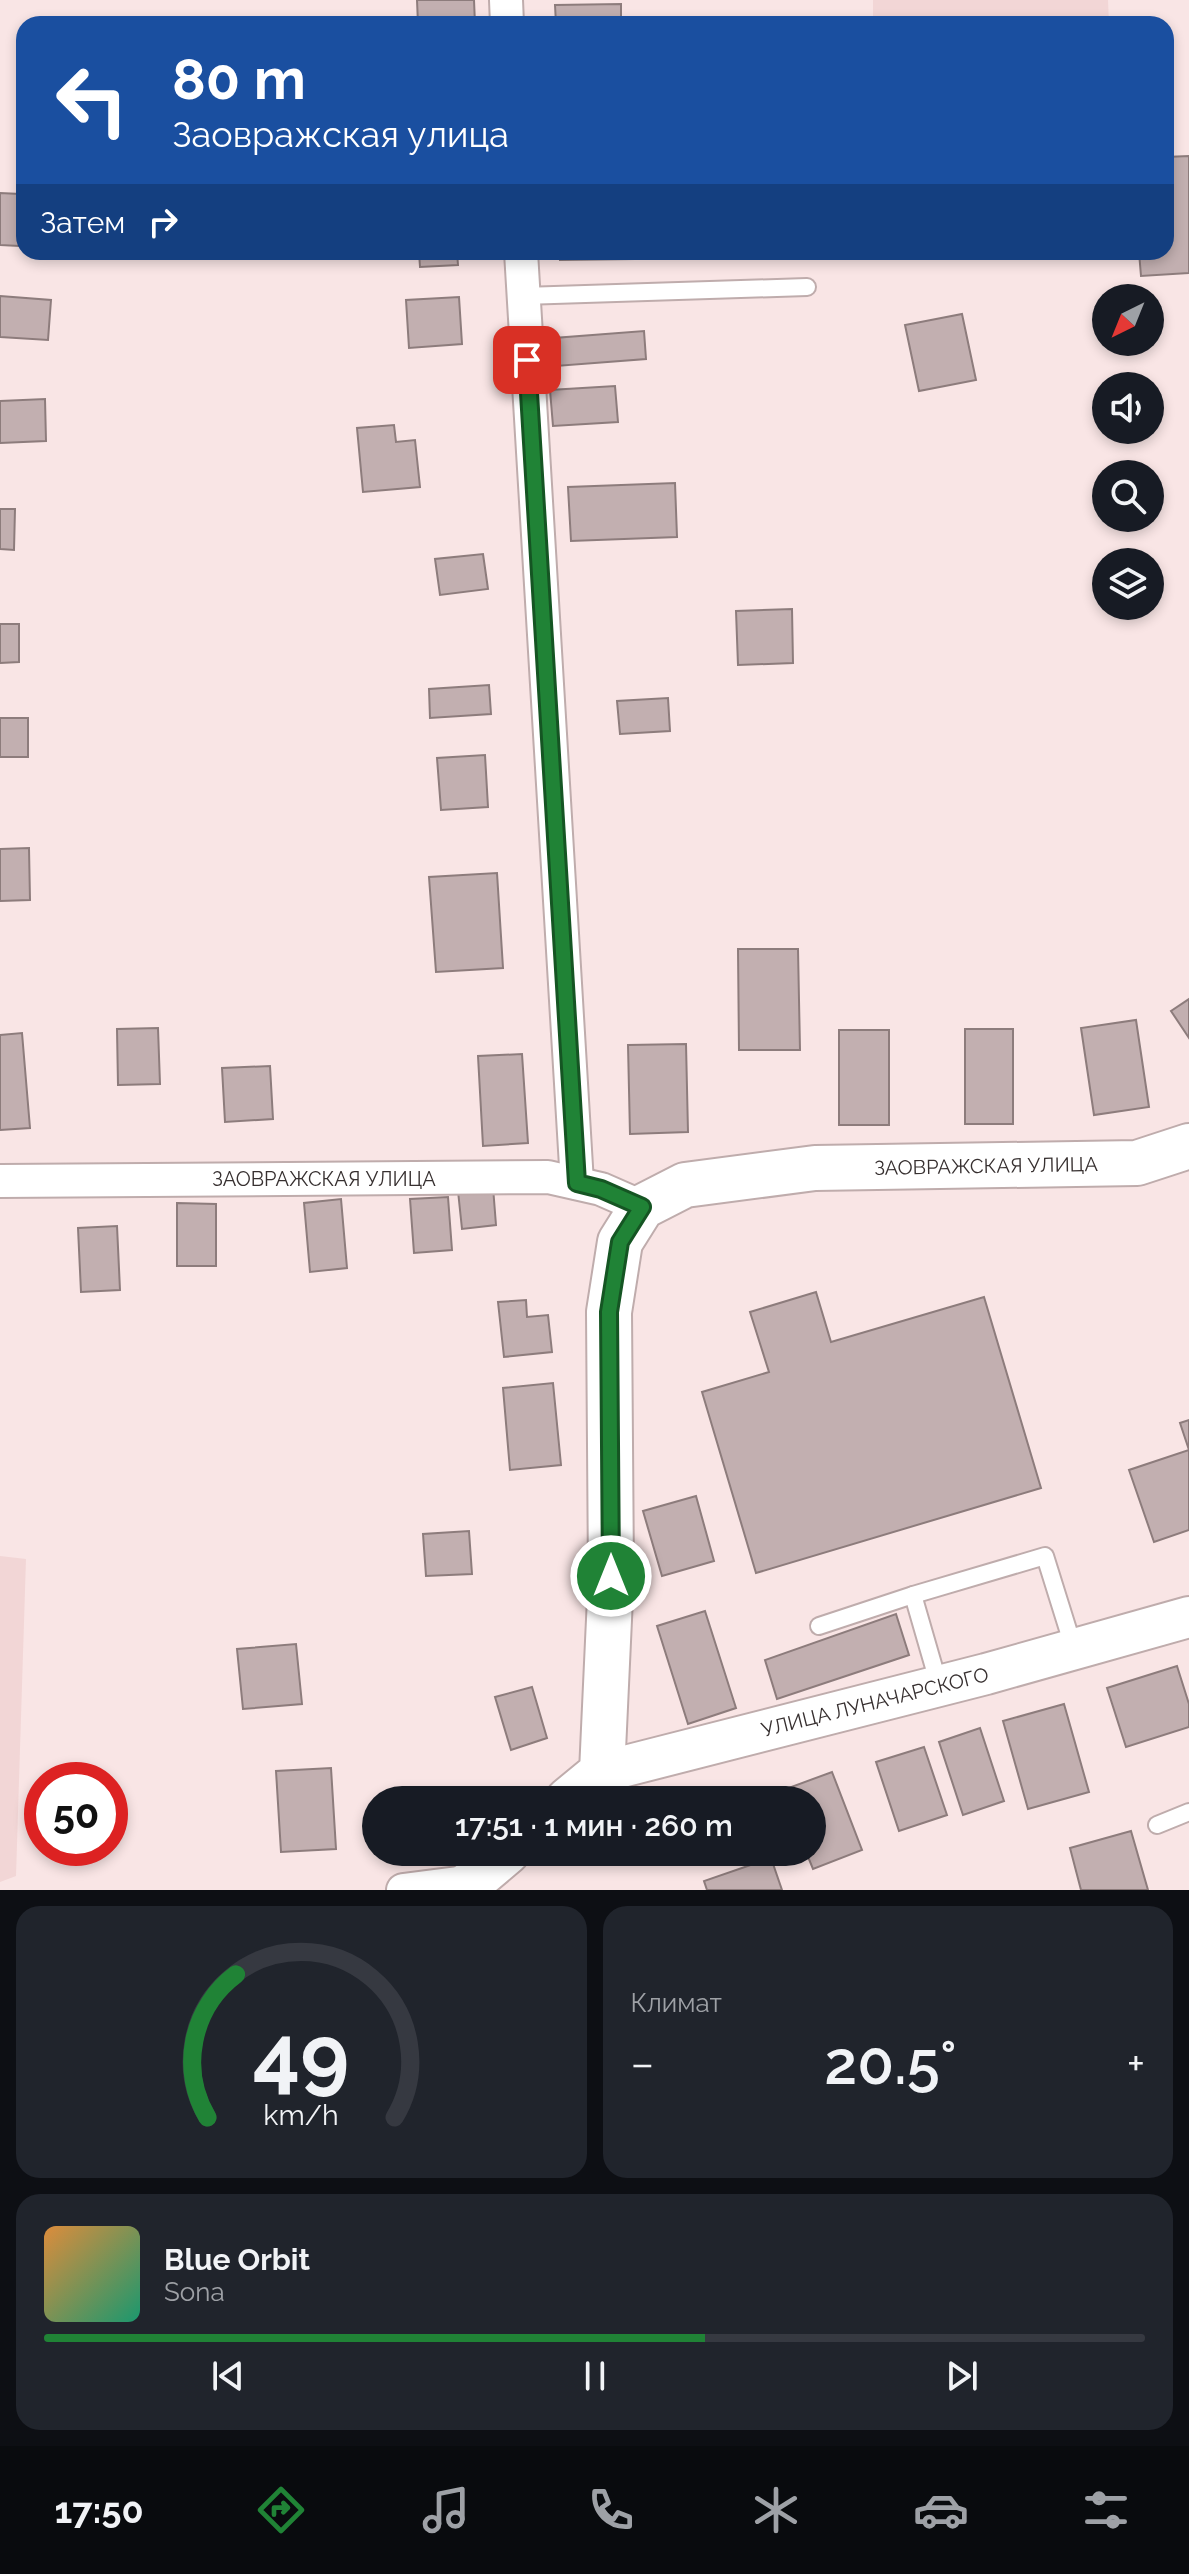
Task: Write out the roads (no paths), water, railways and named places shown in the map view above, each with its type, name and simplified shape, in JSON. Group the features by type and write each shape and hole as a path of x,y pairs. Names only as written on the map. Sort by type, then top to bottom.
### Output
{"main road":[{"name":"ЗАОВРАЖСКАЯ УЛИЦА","path":"642,1207 685,1185 815,1168 1137,1163 1189,1146"},
{"path":"602,1772 611,1576 609,1312 620,1242 642,1207"},
{"name":"УЛИЦА ЛУНАЧАРСКОГО","path":"585,1786 602,1772"}],"street":[{"path":"521,260 577,1183"},
{"name":"ЗАОВРАЖСКАЯ УЛИЦА","path":"0,1181 548,1177 601,1189 642,1207"},
{"name":"УЛИЦА ЛУНАЧАРСКОГО","path":"602,1772 939,1686 1189,1617"},
{"path":"403,1890 489,1874"}],"lane":[{"path":"523,296 807,287"},
{"path":"819,1626 1045,1556 1074,1650"},
{"path":"913,1595 939,1686"},
{"path":"1157,1825 1189,1812"}]}
